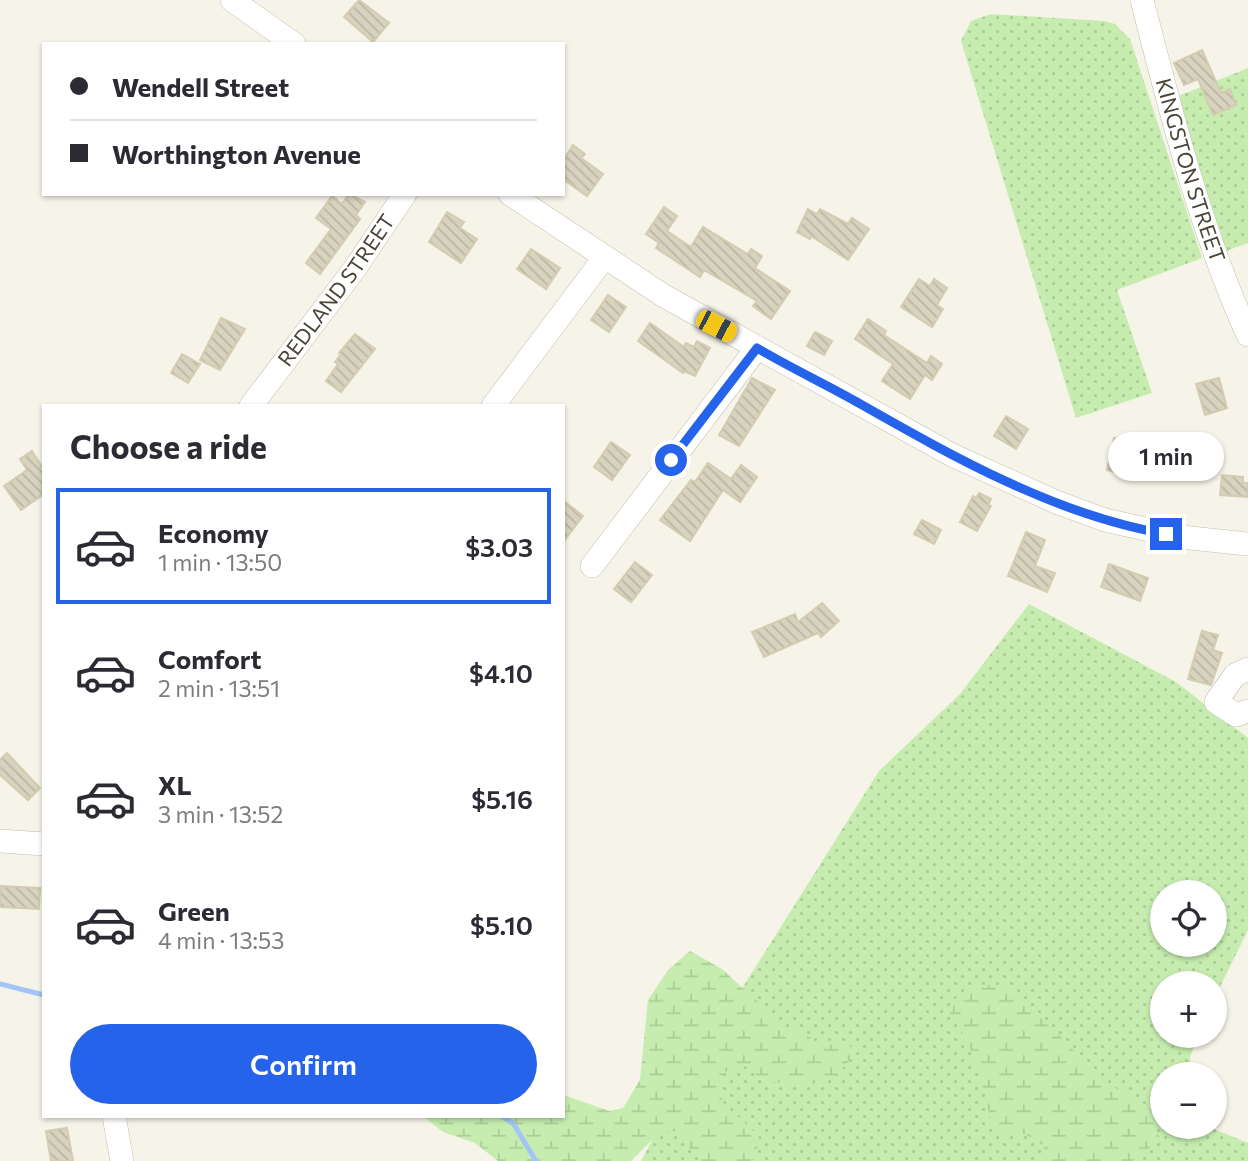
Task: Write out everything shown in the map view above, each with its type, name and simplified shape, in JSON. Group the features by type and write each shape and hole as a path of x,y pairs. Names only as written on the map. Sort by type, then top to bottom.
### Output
{"street":[{"path":"232,0 291,42"},
{"name":"KINGSTON STREET","path":"1142,0 1164,87 1219,272 1248,335"},
{"name":"REDLAND STREET","path":"253,404 356,267 404,196"},
{"path":"513,196 664,296 926,442 1056,502 1152,532 1248,544"},
{"path":"495,404 604,258"},
{"path":"592,566 757,348"},
{"path":"1248,668 1235,675 1216,702 1236,715 1248,710"},
{"path":"0,841 42,844"},
{"path":"114,1118 122,1161"}],"green space":[{"path":"991,14 1104,21 1115,24 1130,39 1202,258 1117,290 1152,393 1076,418 961,41 971,21"},
{"path":"1248,68 1248,243 1226,251 1176,97"},
{"path":"1029,604 1176,682 1248,738 1248,930 1227,973 1150,971 1150,1048 1193,1048 1190,1062 1150,1062 1150,1139 1227,1139 1227,1134 1248,1143 1248,1161 641,1161 685,1079 879,771 960,694"},
{"path":"690,951 722,969 785,1027 805,1033 819,1045 848,1044 857,1052 836,1075 820,1084 766,1082 745,1066 725,1072 718,1084 724,1104 759,1136 756,1157 751,1161 700,1161 677,1131 660,1132 631,1161 498,1161 475,1143 443,1132 425,1118 565,1118 565,1095 609,1111 623,1108 640,1080 648,1000 668,970"},
{"path":"976,984 1001,986 1024,999 1098,1075 1146,1110 1150,1118 1150,1139 1161,1140 1132,1161 1042,1161 1044,1146 1025,1134 993,1131 973,1055 950,1013 957,996"}],"building":[{"path":"359,0 389,23 373,42 344,17"},
{"path":"1202,50 1221,93 1230,89 1236,105 1213,115 1198,79 1184,85 1174,63"},
{"path":"573,145 585,154 581,158 603,174 587,196 565,181 565,157"},
{"path":"332,196 342,204 348,196 365,202 356,215 360,219 320,274 306,263 331,229 316,218"},
{"path":"664,207 677,216 667,231 691,247 703,227 748,254 751,249 762,256 755,268 790,291 771,319 753,306 757,301 704,270 700,277 656,248 659,243 646,234"},
{"path":"808,209 817,214 820,209 848,224 852,218 869,229 848,260 811,236 810,239 797,232"},
{"path":"447,212 464,222 460,228 477,239 461,263 429,242"},
{"path":"531,249 560,268 546,289 517,269"},
{"path":"919,279 930,286 934,279 947,288 937,305 943,309 932,327 901,307"},
{"path":"608,295 626,307 609,332 591,320"},
{"path":"221,318 245,329 220,370 200,360"},
{"path":"868,319 886,331 884,335 927,363 931,356 942,364 932,380 925,375 910,399 882,381 893,364 855,339"},
{"path":"650,323 684,347 686,343 694,347 697,341 710,348 695,376 684,371 683,373 638,341"},
{"path":"815,332 832,341 824,355 807,346"},
{"path":"355,334 375,349 341,392 326,381 338,364 335,362 341,354 339,353"},
{"path":"182,354 200,364 188,383 171,373"},
{"path":"752,378 775,390 739,446 719,435"},
{"path":"1219,378 1227,408 1205,415 1196,384"},
{"path":"1006,416 1028,429 1016,449 994,436"},
{"path":"1114,438 1139,444 1132,476 1107,470"},
{"path":"611,442 630,455 612,480 594,467"},
{"path":"32,451 42,467 42,495 21,510 4,486 27,470 20,459"},
{"path":"708,463 731,479 741,465 757,477 740,502 723,490 690,541 660,520 691,480 695,482"},
{"path":"1222,475 1243,477 1243,483 1248,483 1248,497 1220,495"},
{"path":"979,493 991,499 988,505 991,506 977,531 960,522 973,496 976,498"},
{"path":"565,502 583,516 565,540"},
{"path":"922,520 941,530 934,544 914,534"},
{"path":"1026,532 1045,540 1035,566 1055,573 1047,592 1008,576"},
{"path":"635,562 652,575 631,602 614,589"},
{"path":"1109,564 1148,578 1140,601 1101,587"},
{"path":"822,603 839,621 821,637 818,633 764,657 752,632 795,614 798,622"},
{"path":"1202,631 1218,635 1213,650 1222,653 1211,685 1188,679"},
{"path":"7,753 40,788 28,800 0,775 0,760"},
{"path":"0,886 40,888 39,909 0,907"},
{"path":"67,1128 73,1161 51,1161 46,1131"}],"waterway":[{"path":"0,984 42,994"},
{"path":"504,1118 513,1123 536,1161"}],"route":[{"path":"671,460 757,348 926,442 1031,491 1105,520 1166,534"}]}
